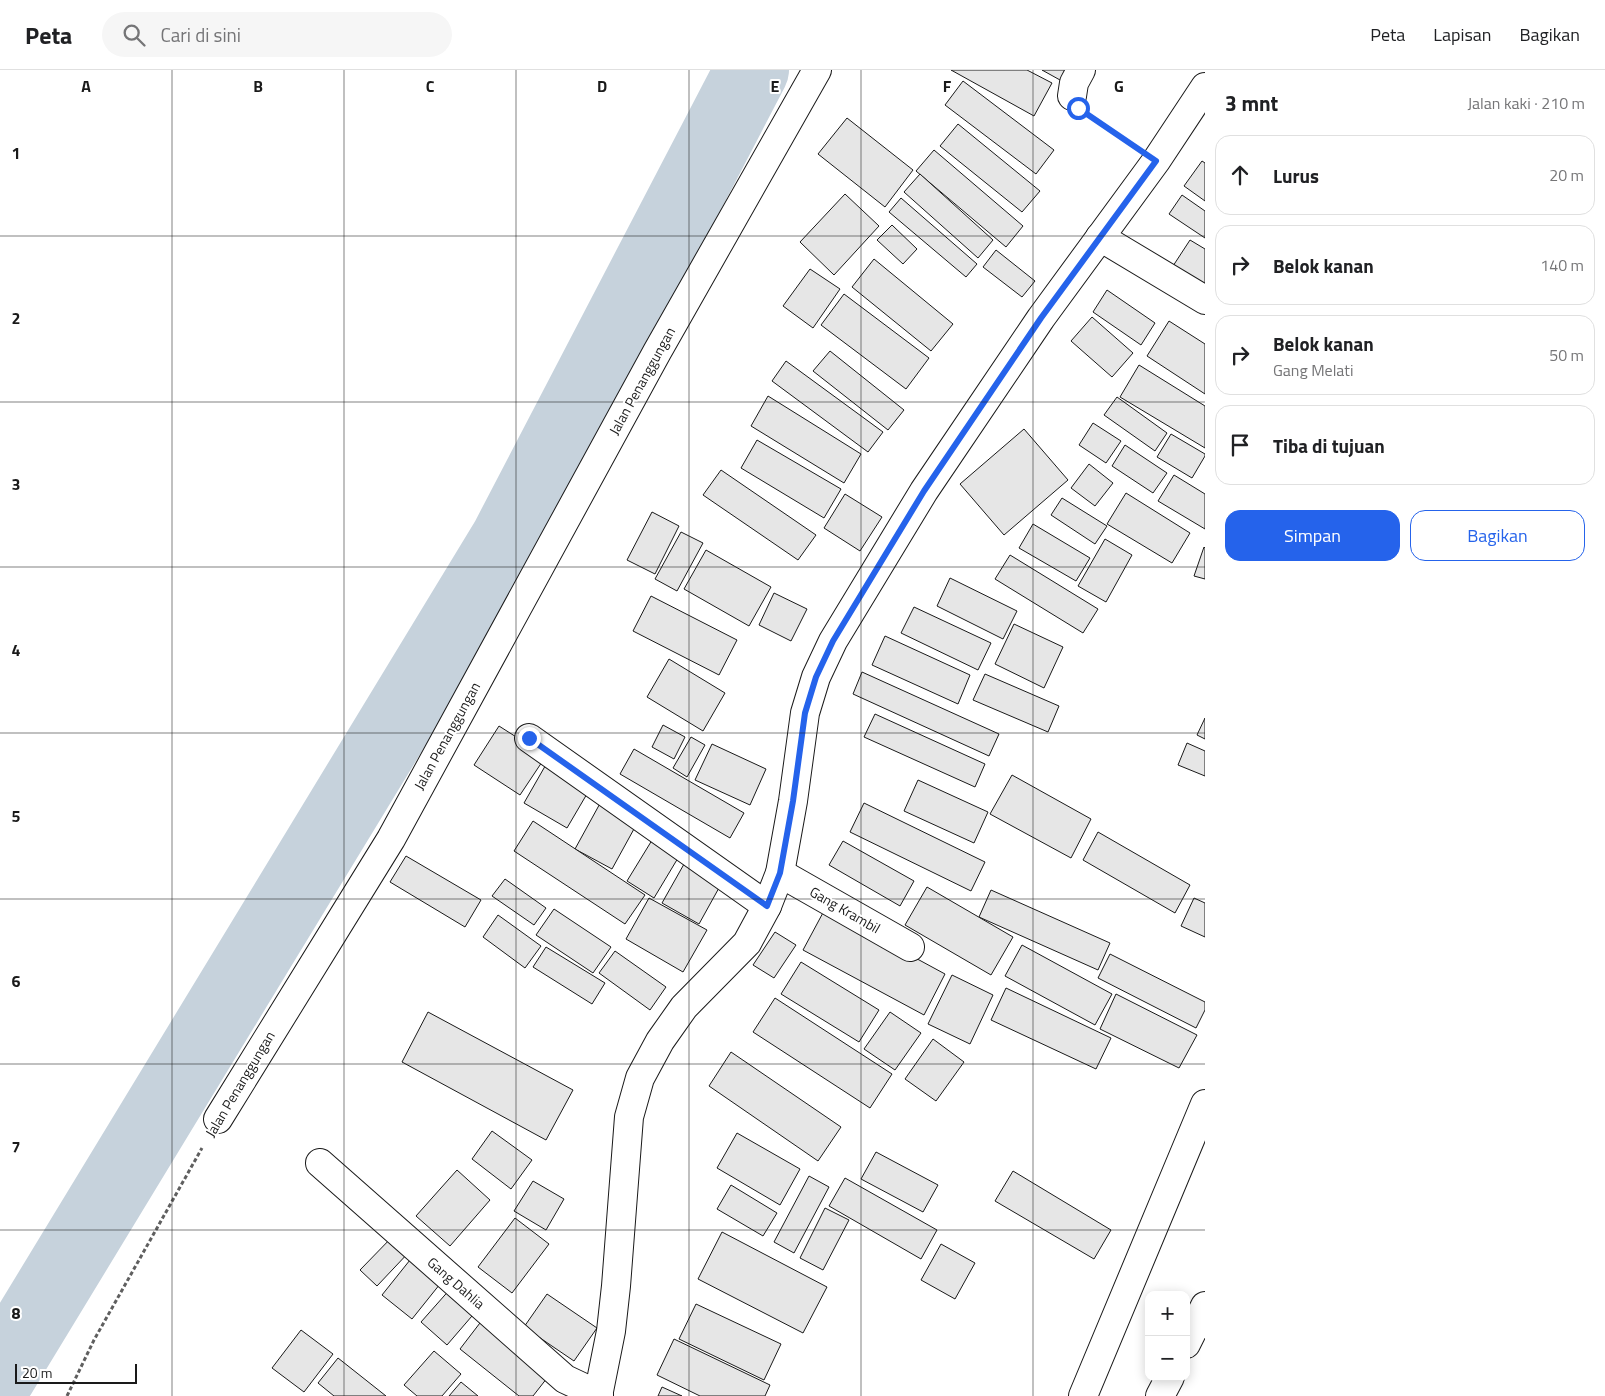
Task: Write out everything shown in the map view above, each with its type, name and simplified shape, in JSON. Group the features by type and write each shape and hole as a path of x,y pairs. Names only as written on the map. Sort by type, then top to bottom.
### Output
{"street":[{"name":"Jalan Penanggungan","path":"218,1119 391,839 657,352 817,70"},
{"path":"1072,96 1074,83 1082,70"},
{"path":"599,1395 611,1331 616,1286 629,1117 640,1078 660,1041 684,1007 747,943 767,906 780,873 793,801 805,713 816,677 833,641 924,491 1041,318 1156,161 1205,87"},
{"path":"1100,237 1205,300"},
{"path":"529,738 767,906"},
{"name":"Gang Krambil","path":"780,873 910,947"},
{"path":"1083,1396 1205,1104"},
{"name":"Gang Dahlia","path":"320,1163 565,1379 599,1395"},
{"path":"1190,1336 1205,1306"},
{"path":"1160,1396 1168,1381"}],"path":[{"path":"1072,96 1078,108 1156,161"},
{"name":"Jalan Penanggungan","path":"67,1396 94,1340 218,1119"}],"building":[{"path":"951,70 1027,70 1052,83 1034,116"},
{"path":"1042,70 1077,70 1069,85"},
{"path":"963,81 1054,150 1036,174 945,105"},
{"path":"847,118 913,170 885,207 818,154"},
{"path":"958,124 1040,191 1022,212 940,146"},
{"path":"934,150 1023,226 1006,247 916,171"},
{"path":"1202,161 1205,163 1205,201 1184,186"},
{"path":"920,174 993,240 978,258 904,192"},
{"path":"845,194 879,226 834,275 800,242"},
{"path":"1182,195 1205,211 1205,238 1169,214"},
{"path":"901,198 977,264 966,277 889,212"},
{"path":"892,225 917,249 903,264 877,240"},
{"path":"1190,240 1205,249 1205,286 1173,266"},
{"path":"996,250 1035,281 1022,297 983,267"},
{"path":"874,259 953,324 931,351 852,287"},
{"path":"810,269 840,289 813,328 783,306"},
{"path":"1107,290 1155,323 1141,345 1093,312"},
{"path":"844,294 929,358 906,389 821,325"},
{"path":"1092,317 1133,353 1112,377 1071,341"},
{"path":"1169,321 1205,344 1205,394 1147,356"},
{"path":"830,351 904,410 888,430 813,371"},
{"path":"786,361 883,432 868,452 772,381"},
{"path":"1139,365 1205,406 1205,448 1120,397"},
{"path":"768,396 861,454 844,483 751,426"},
{"path":"1117,397 1167,433 1155,451 1104,415"},
{"path":"1093,423 1121,441 1106,463 1079,445"},
{"path":"1024,429 1068,480 1004,535 960,484"},
{"path":"1171,434 1205,454 1192,478 1157,457"},
{"path":"757,440 841,489 824,518 741,468"},
{"path":"1125,445 1167,473 1153,493 1112,466"},
{"path":"1089,464 1113,483 1095,506 1071,488"},
{"path":"721,470 816,535 798,560 703,495"},
{"path":"1174,475 1205,494 1205,529 1158,501"},
{"path":"1126,493 1190,533 1172,563 1107,524"},
{"path":"845,494 882,517 860,551 824,528"},
{"path":"1062,498 1107,526 1095,544 1051,515"},
{"path":"652,512 679,526 655,574 627,560"},
{"path":"1033,524 1090,558 1076,581 1019,548"},
{"path":"681,532 703,543 677,591 655,579"},
{"path":"1105,539 1132,555 1106,602 1078,586"},
{"path":"1205,548 1205,579 1194,576"},
{"path":"706,550 771,587 749,626 684,589"},
{"path":"1010,555 1098,609 1083,633 995,579"},
{"path":"950,578 1017,611 1003,639 937,606"},
{"path":"774,593 807,609 791,641 759,625"},
{"path":"651,596 737,640 719,675 633,631"},
{"path":"914,607 991,643 978,670 901,633"},
{"path":"1014,624 1063,647 1044,688 995,664"},
{"path":"885,636 970,675 958,704 872,665"},
{"path":"669,659 725,693 703,731 647,697"},
{"path":"862,672 999,734 989,756 853,694"},
{"path":"985,674 1059,706 1048,732 973,700"},
{"path":"875,714 985,764 975,787 864,737"},
{"path":"1205,718 1205,739 1197,735"},
{"path":"663,725 685,737 674,759 652,747"},
{"path":"499,726 546,756 520,795 474,765"},
{"path":"691,737 705,745 687,777 673,768"},
{"path":"1187,743 1205,751 1205,776 1178,765"},
{"path":"712,744 766,769 750,805 695,780"},
{"path":"634,749 744,813 730,838 620,774"},
{"path":"548,761 591,787 567,828 524,803"},
{"path":"1012,775 1091,819 1071,858 990,814"},
{"path":"918,780 988,812 974,843 904,811"},
{"path":"603,798 640,818 612,869 575,849"},
{"path":"864,803 985,862 971,891 850,832"},
{"path":"533,821 645,895 625,924 514,851"},
{"path":"657,832 684,848 654,898 627,881"},
{"path":"1098,832 1190,885 1175,913 1083,860"},
{"path":"843,841 914,881 900,906 829,865"},
{"path":"406,856 481,900 465,927 390,882"},
{"path":"688,857 725,877 699,924 662,903"},
{"path":"505,879 546,908 534,925 492,896"},
{"path":"927,887 1013,937 991,975 905,925"},
{"path":"991,890 1110,943 1098,970 979,917"},
{"path":"649,898 707,930 683,972 626,939"},
{"path":"1194,898 1205,903 1205,937 1181,926"},
{"path":"554,909 611,947 593,973 536,935"},
{"path":"825,909 945,974 924,1015 803,950"},
{"path":"498,915 541,946 525,968 483,937"},
{"path":"775,932 796,945 774,978 753,965"},
{"path":"1022,945 1112,994 1095,1025 1005,976"},
{"path":"546,947 605,983 592,1004 533,967"},
{"path":"615,951 666,987 650,1010 599,973"},
{"path":"1110,954 1205,1002 1205,1010 1196,1028 1098,978"},
{"path":"801,962 879,1010 859,1042 781,994"},
{"path":"952,975 993,995 970,1044 928,1024"},
{"path":"1006,988 1111,1038 1096,1069 991,1020"},
{"path":"1116,994 1197,1035 1179,1068 1100,1029"},
{"path":"775,998 892,1074 870,1108 753,1032"},
{"path":"428,1012 573,1090 546,1140 402,1062"},
{"path":"890,1012 921,1033 895,1070 864,1049"},
{"path":"933,1039 964,1062 936,1101 905,1079"},
{"path":"731,1052 841,1127 818,1161 709,1086"},
{"path":"492,1131 532,1160 511,1189 472,1159"},
{"path":"737,1133 800,1169 780,1205 717,1168"},
{"path":"876,1152 938,1185 923,1212 861,1179"},
{"path":"457,1170 490,1200 450,1246 416,1216"},
{"path":"1013,1171 1111,1230 1094,1259 995,1201"},
{"path":"809,1176 829,1187 794,1253 774,1242"},
{"path":"845,1178 937,1230 921,1259 829,1206"},
{"path":"533,1181 564,1199 546,1230 514,1211"},
{"path":"731,1185 777,1213 763,1236 717,1209"},
{"path":"825,1208 849,1220 823,1270 800,1258"},
{"path":"515,1218 549,1244 512,1293 478,1267"},
{"path":"722,1232 827,1287 803,1333 698,1279"},
{"path":"395,1234 411,1250 377,1286 360,1270"},
{"path":"941,1244 975,1263 955,1299 921,1280"},
{"path":"414,1255 444,1279 412,1319 382,1295"},
{"path":"452,1287 478,1309 447,1345 421,1322"},
{"path":"547,1294 597,1328 574,1361 524,1327"},
{"path":"696,1304 781,1344 764,1380 679,1339"},
{"path":"483,1319 551,1373 533,1396 519,1396 460,1349"},
{"path":"301,1330 333,1354 304,1392 272,1368"},
{"path":"674,1339 770,1385 765,1396 700,1396 657,1375"},
{"path":"434,1351 461,1374 442,1396 417,1396 404,1385"},
{"path":"338,1358 386,1396 334,1396 318,1383"},
{"path":"461,1382 478,1396 449,1396"},
{"path":"662,1387 682,1396 658,1396"}],"waterway":[{"path":"0,1374 507,540 752,70"}],"route":[{"path":"529,738 767,906 780,873 793,801 805,713 816,677 833,641 924,491 1041,318 1156,161 1078,108"}]}
